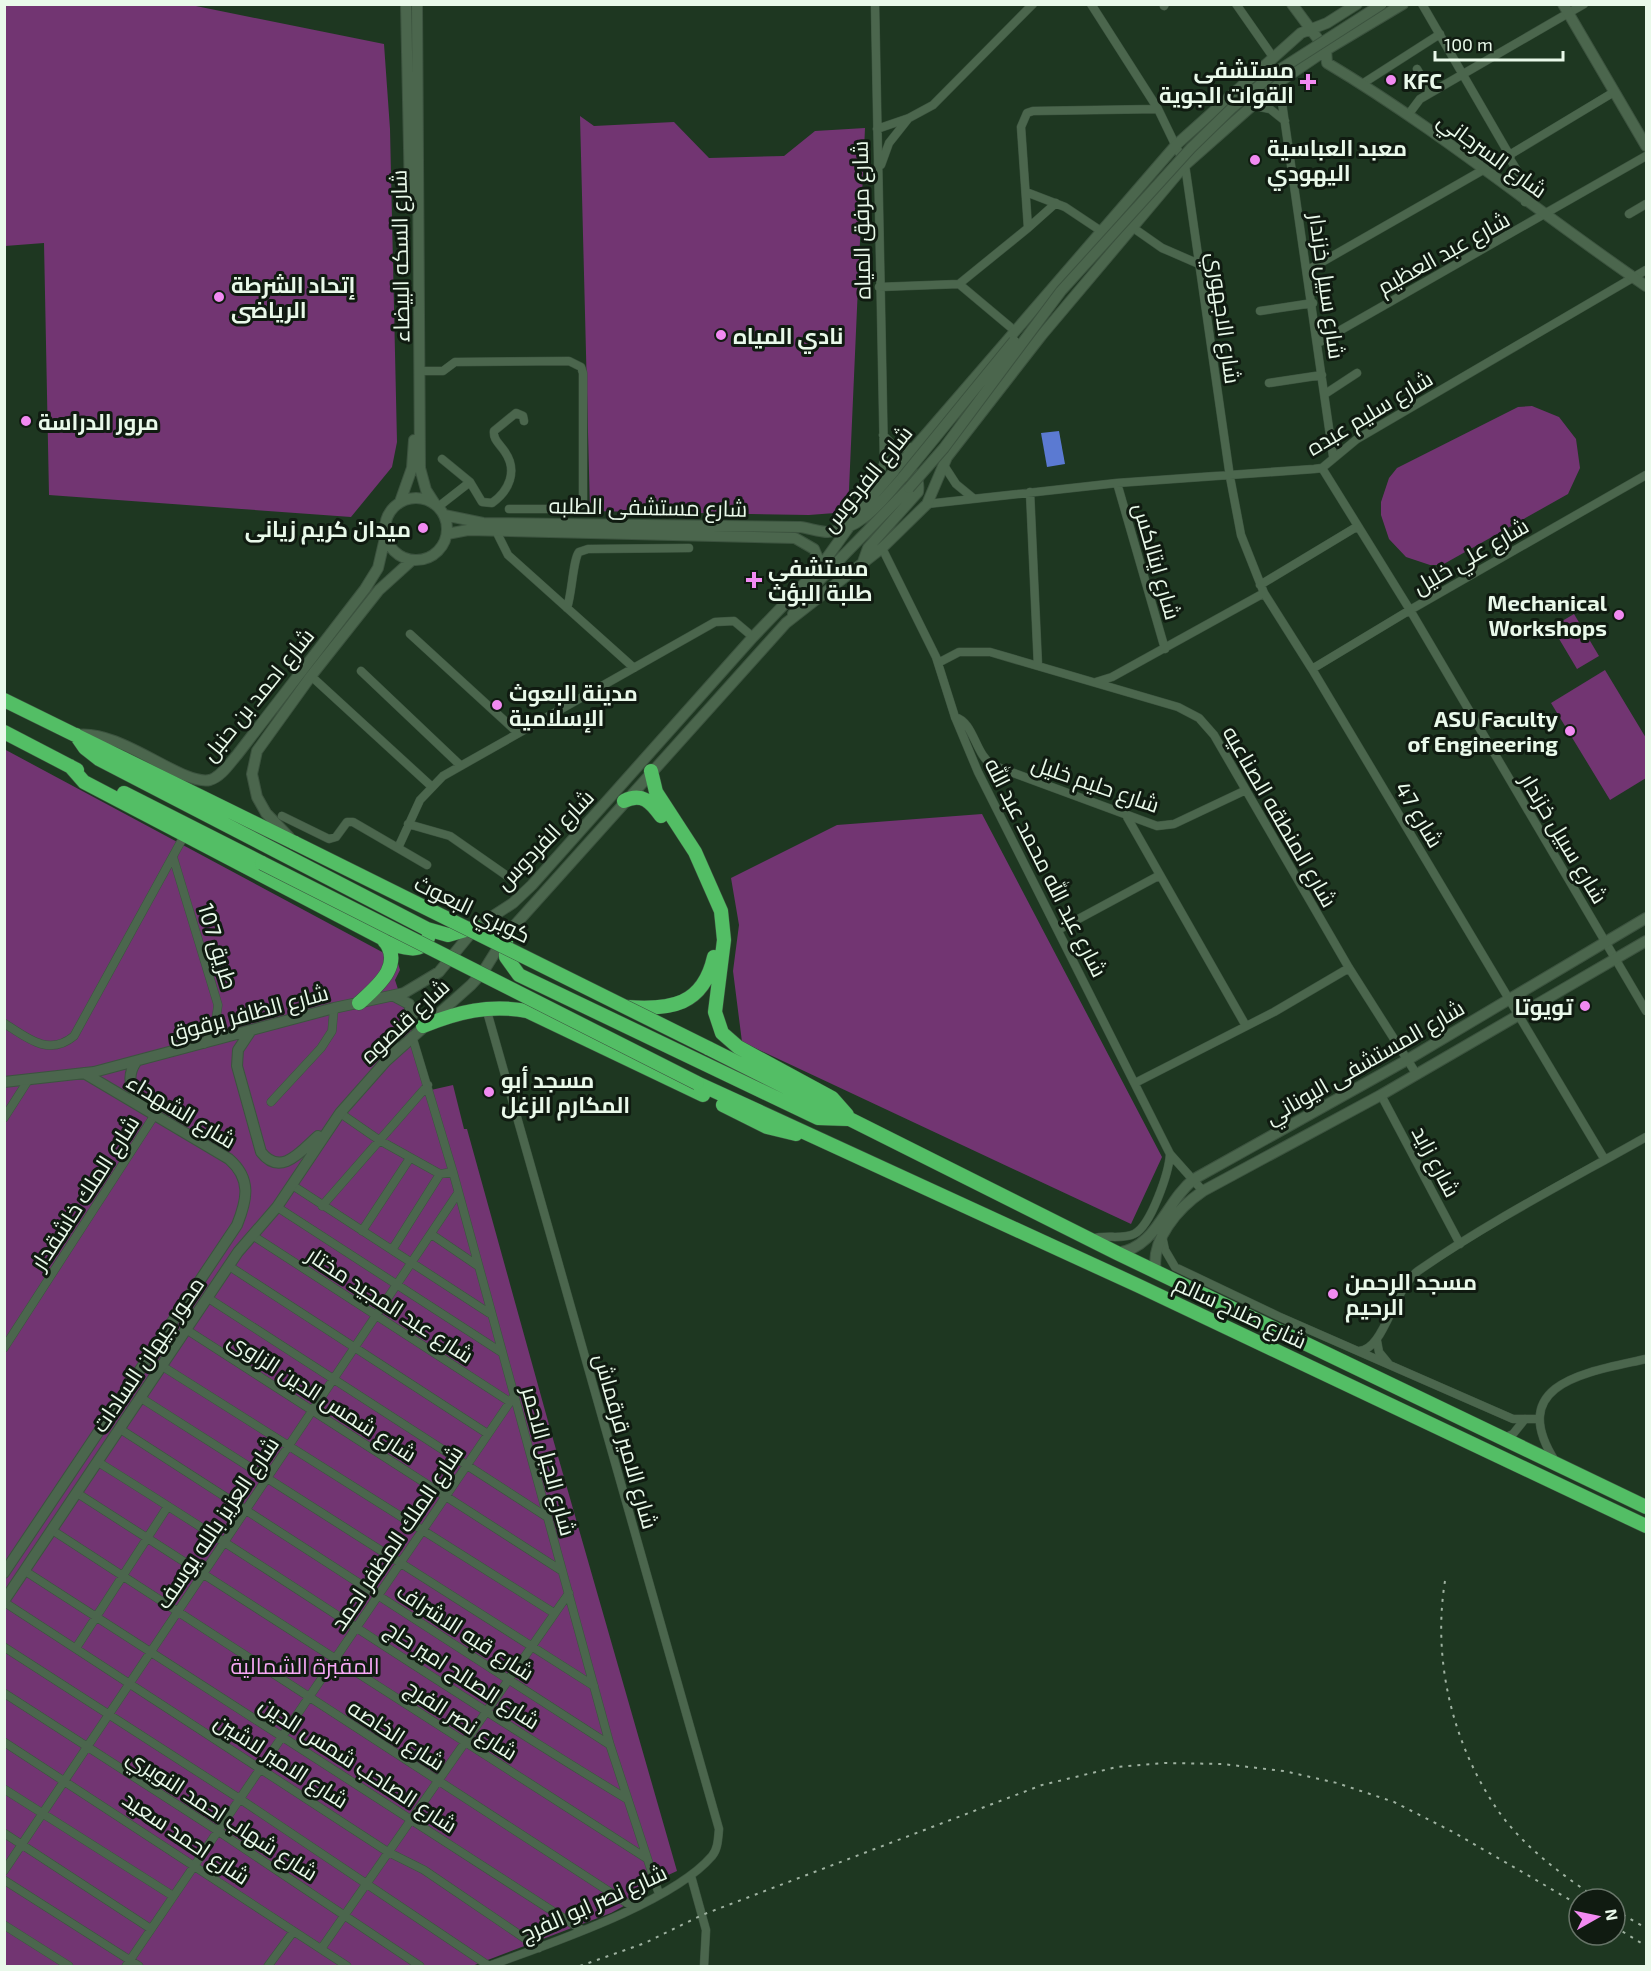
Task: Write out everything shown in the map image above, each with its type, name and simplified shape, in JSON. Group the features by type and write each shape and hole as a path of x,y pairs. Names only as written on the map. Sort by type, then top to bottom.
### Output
{"highway":[{"path":"4,700 76,735 85,748 99,759 426,929 448,935 476,927"},
{"path":"4,732 697,1083 816,1137"},
{"name":"كوبري البعوث","path":"76,735 850,1119"},
{"path":"70,766 84,782 377,935 385,942 413,949 421,948 428,940 426,929"},
{"path":"651,771 656,792 695,852 721,911 724,940 715,1012 722,1033 738,1047 832,1098 850,1119"},
{"path":"624,801 636,797 649,801 679,843 699,880 712,917 716,944 710,973 696,992 673,1006 655,1009 627,1007"},
{"path":"506,935 506,957 519,975 818,1118 850,1119"},
{"path":"359,1003 388,974 391,958 385,942"},
{"path":"506,1007 507,988 519,975"},
{"path":"423,1026 462,1011 486,1008 506,1007 537,1013 767,1127 788,1134 816,1137"},
{"name":"شارع صلاح سالم","path":"850,1119 1090,1240 1647,1507"},
{"name":"شارع صلاح سالم","path":"816,1137 1647,1526"}],"main road":[{"name":"شارع السكه البيضاء","path":"400,502 412,468 414,432 406,4"},
{"name":"شارع السكه البيضاء","path":"417,4 420,468 426,489 439,508"},
{"path":"1292,4 1326,50"},
{"path":"1176,145 1301,33 1322,25 1357,4"},
{"path":"852,524 868,515 900,473 1059,288 1209,125 1274,69 1373,4"},
{"path":"792,617 809,591 909,488 944,448 1061,291 1191,148 1232,108 1276,72 1382,4"},
{"path":"1185,165 1250,105 1279,82 1326,50 1403,4"},
{"path":"1566,9 1645,140"},
{"name":"شارع السرجاني","path":"1326,50 1327,63 1408,115 1544,216 1647,286"},
{"name":"شارع الفردوس","path":"476,927 513,903 532,885 753,637 821,566 873,496 900,473 916,447 1176,145"},
{"name":"شارع الفردوس","path":"506,935 624,801 792,617 882,548 927,504 943,464 1041,336 1185,165"},
{"path":"863,563 868,548 918,492 918,480 913,473 906,469 900,473"},
{"path":"418,498 439,508 447,534 437,553 425,560 411,561 395,553 385,538 387,518 400,502 418,498"},
{"name":"شارع مستشفى الطلبه","path":"439,508 469,521 513,523 800,527 826,532 844,529 852,524"},
{"name":"شارع مستشفى الطلبه","path":"447,534 468,530 497,533 795,537 814,549 821,566"},
{"name":"شارع احمد بن حنبل","path":"76,735 107,737 198,779 216,777 237,755 365,589 378,568 385,538"},
{"name":"شارع احمد بن حنبل","path":"295,843 266,813 257,797 253,779 253,763 260,746 310,676 387,580 411,561"},
{"name":"شارع المستشفى اليوناني","path":"1117,1253 1133,1250 1147,1240 1181,1191 1194,1179 1407,1060 1647,918"},
{"name":"شارع الظافر برقوق","path":"4,1082 84,1072 136,1062 334,1008 394,996 422,985 439,972 476,927"},
{"name":"شارع قنصوه","path":"326,1132 386,1061 477,978 506,935"},
{"name":"شارع المستشفى اليوناني","path":"1156,1272 1155,1256 1162,1236 1183,1208 1203,1191 1417,1075 1647,941"},
{"path":"386,1061 395,1038 412,1016 409,1004 394,996"},
{"path":"250,1031 241,1043 237,1066 261,1152 272,1161 286,1162 326,1132"},
{"path":"136,1062 130,1077 131,1088 154,1116"},
{"name":"شارع الشهداء","path":"84,1072 224,1156 239,1169 245,1182 247,1196 237,1225"},
{"name":"محور جيهان السادات","path":"4,1601 229,1266 277,1207 326,1132"},
{"name":"محور جيهان السادات","path":"4,1573 237,1225"}],"street":[{"name":"شارع مرفق المياه","path":"873,496 883,467 875,4"},
{"path":"877,129 909,118 933,105 1033,4"},
{"name":"شارع الاجهوري","path":"1091,4 1158,109 1185,165 1230,477"},
{"path":"1236,4 1273,57"},
{"path":"1422,4 1528,188 1525,201"},
{"path":"1408,115 1416,103 1430,92 1463,74 1566,9 1584,4"},
{"path":"1362,84 1440,34"},
{"path":"1417,69 1430,92"},
{"name":"شارع سبيل خزندار","path":"1279,82 1313,303 1333,456"},
{"path":"1510,156 1614,92"},
{"path":"1250,105 1270,109 1285,121"},
{"path":"1028,228 1021,127 1027,113 1033,111 1158,109"},
{"path":"879,173 889,143 909,118"},
{"name":"شارع عبد العظيم","path":"1318,343 1647,156"},
{"path":"1308,270 1483,170"},
{"path":"1026,192 1056,203 1101,231"},
{"path":"879,287 958,284 1056,203"},
{"path":"1629,214 1647,204"},
{"path":"1132,227 1162,248 1199,264"},
{"name":"شارع سليم عبده","path":"927,504 1117,483 1230,477 1322,468 1333,456 1357,439 1647,270"},
{"path":"958,284 1015,331"},
{"path":"1260,311 1313,303"},
{"path":"419,371 443,371 455,362 569,361 580,367 583,373 583,505 575,509 511,509 513,523"},
{"path":"1325,394 1357,373"},
{"path":"1269,383 1322,375"},
{"path":"442,459 470,482 482,502 487,504 502,496 510,482 512,472 506,453 496,440 494,431 516,413 523,416 524,421"},
{"path":"882,434 897,448 916,447"},
{"path":"943,464 956,484 973,498"},
{"name":"شارع سبيل خزندار","path":"1322,468 1410,610 1647,1011"},
{"name":"شارع علي خليل","path":"1312,669 1410,610 1647,475"},
{"name":"شارع 47","path":"1230,477 1241,535 1262,589 1605,1160"},
{"path":"439,508 470,482"},
{"name":"شارع ايتالكس","path":"1117,483 1165,649"},
{"path":"1030,492 1038,666"},
{"path":"1095,682 1112,677 1165,649 1358,526"},
{"path":"497,533 503,551 634,668"},
{"path":"567,608 574,585 574,560 584,549 689,548"},
{"name":"شارع عبد الله محمد عبد الله","path":"882,548 938,663 955,717 978,772 1137,1082 1170,1154 1203,1191"},
{"path":"398,848 420,800 431,786 461,766 721,620 734,621 753,637"},
{"path":"410,634 518,733"},
{"name":"شارع المنطقه الصناعيه","path":"938,663 959,652 975,650 1095,682 1167,704 1198,718 1214,735 1349,968 1417,1075"},
{"path":"360,671 461,766"},
{"path":"310,676 431,786"},
{"name":"شارع حليم خليل","path":"955,717 964,722 983,758 992,765 1127,817 1157,826 1174,824 1246,790"},
{"path":"282,816 329,839 336,837 347,822 353,822 427,865"},
{"path":"1127,817 1246,1026"},
{"path":"408,824 450,836 510,878"},
{"path":"4,1023 31,1041 46,1046 64,1043 81,1026 184,836"},
{"name":"طريق 107","path":"173,857 218,1005 215,1027 204,1044"},
{"path":"1058,930 1160,875"},
{"path":"1137,1082 1246,1026 1349,968"},
{"path":"271,1102 321,1048 332,1031 334,1008"},
{"name":"شارع الامير قرقماش","path":"486,1008 716,1817 718,1841 714,1854 691,1876"},
{"name":"شارع الجبل الاحمر","path":"412,1036 453,1172 512,1399 610,1746 659,1894"},
{"path":"4,1118 29,1079"},
{"path":"322,1206 428,1085"},
{"name":"شارع زايد","path":"1381,1095 1460,1244"},
{"path":"340,1113 379,1140 440,1174 453,1172"},
{"name":"شارع الملك خاشقدار","path":"4,1348 154,1116"},
{"path":"1356,1351 1368,1349 1377,1341 1405,1283 1460,1244 1647,1137"},
{"path":"1090,1240 1104,1236 1131,1236 1141,1229 1165,1181 1170,1154"},
{"path":"362,1231 410,1158"},
{"path":"392,1250 440,1174"},
{"path":"292,1185 489,1313"},
{"name":"شارع العزيز بالله يوسف","path":"4,1871 458,1193"},
{"path":"277,1207 501,1352"},
{"path":"431,1234 478,1266"},
{"name":"شارع عبد المجيد مختار","path":"252,1235 376,1316 512,1399"},
{"path":"1162,1236 1175,1267 1356,1351 1513,1419 1538,1419"},
{"path":"229,1266 488,1434"},
{"path":"208,1298 547,1517"},
{"name":"شارع شمس الدين الزاوى","path":"187,1330 562,1571"},
{"path":"1377,1341 1379,1352 1390,1364"},
{"path":"1556,1462 1544,1440 1538,1419 1547,1396 1573,1378 1647,1359"},
{"path":"162,1366 555,1613"},
{"path":"141,1398 530,1648 594,1686"},
{"name":"شارع الملك المظفر احمد","path":"128,1963 512,1399"},
{"path":"1502,1439 1513,1434 1525,1419"},
{"name":"شارع قبه الاشراف","path":"120,1429 610,1746"},
{"name":"شارع الصالح امير حاج","path":"98,1462 627,1799"},
{"name":"شارع نصر الفرج","path":"77,1493 646,1858"},
{"path":"76,1648 168,1506"},
{"name":"شارع الخاصه","path":"52,1530 121,1577 633,1907"},
{"name":"شارع الصاحب شمس الدين","path":"25,1571 582,1930"},
{"path":"321,1949 568,1593"},
{"name":"شارع الامير لاشين","path":"4,1601 388,1852 424,1870 539,1948"},
{"path":"4,1647 240,1799 489,1966"},
{"name":"شارع شهاب احمد النويري","path":"4,1693 218,1831 420,1966"},
{"name":"شارع احمد سعيد","path":"4,1742 347,1966"},
{"path":"4,1789 173,1896"},
{"path":"4,1833 151,1929"},
{"name":"شارع نصر ابو الفرج","path":"489,1966 582,1930 633,1907 691,1876 706,1930 704,1966"},
{"path":"4,1880 128,1963 139,1966"},
{"path":"4,1925 69,1966"},
{"path":"268,1966 293,1932"}],"green space":[{"name":"إتحاد الشرطة الرياضى","path":"5,4 191,5 384,44 390,129 397,442 392,467 351,517 49,495 44,243 5,246"},
{"name":"نادي المياه","path":"580,116 594,126 674,122 709,158 784,156 815,131 865,128 848,512 809,515 590,511"},
{"path":"1532,406 1559,417 1576,439 1580,468 1568,494 1442,565 1430,565 1406,557 1389,539 1381,515 1381,502 1389,478 1397,468 1518,407"},
{"path":"1574,614 1599,656 1577,669 1552,627"},
{"path":"1605,670 1646,738 1646,778 1610,800 1551,703"},
{"name":"المقبرة الشمالية","path":"4,749 397,960 400,970 395,980 431,1090 453,1085 464,1129 467,1129 677,1871 644,1886 633,1901 611,1913 472,1966 5,1966"},
{"path":"982,814 1162,1157 1131,1224 742,1042 733,971 739,925 731,878 837,825"}],"water":[{"path":"1059,431 1065,464 1047,467 1041,433"}],"railway":[{"path":"1445,1581 1441,1642 1444,1672 1458,1731 1469,1759 1483,1786 1509,1825 1532,1849 1581,1887"},
{"path":"580,1966 645,1943 702,1915 1042,1785 1117,1767 1165,1763 1222,1764 1284,1771 1337,1783 1394,1802 1453,1832 1567,1898"},
{"path":"1627,1917 1646,1928"},
{"path":"1627,1934 1646,1946"}],"place":[{"name":"KFC","path":"1391,80"},
{"name":"مستشفى القوات الجوية","path":"1308,82"},
{"name":"معبد العباسية اليهودي","path":"1255,160"},
{"name":"إتحاد الشرطة الرياضى","path":"219,297"},
{"name":"نادي المياه","path":"721,335"},
{"name":"مرور الدراسة","path":"26,421"},
{"name":"ميدان كريم زيانى","path":"423,528"},
{"name":"مستشفى طلبة البؤث","path":"754,580"},
{"name":"Mechanical Workshops","path":"1619,615"},
{"name":"مدينة البعوث الإسلامية","path":"497,705"},
{"name":"ASU Faculty of Engineering","path":"1570,731"},
{"name":"تويوتا","path":"1585,1006"},
{"name":"مسجد أبو المكارم الزغل","path":"489,1092"},
{"name":"مسجد الرحمن الرحيم","path":"1333,1294"}]}
